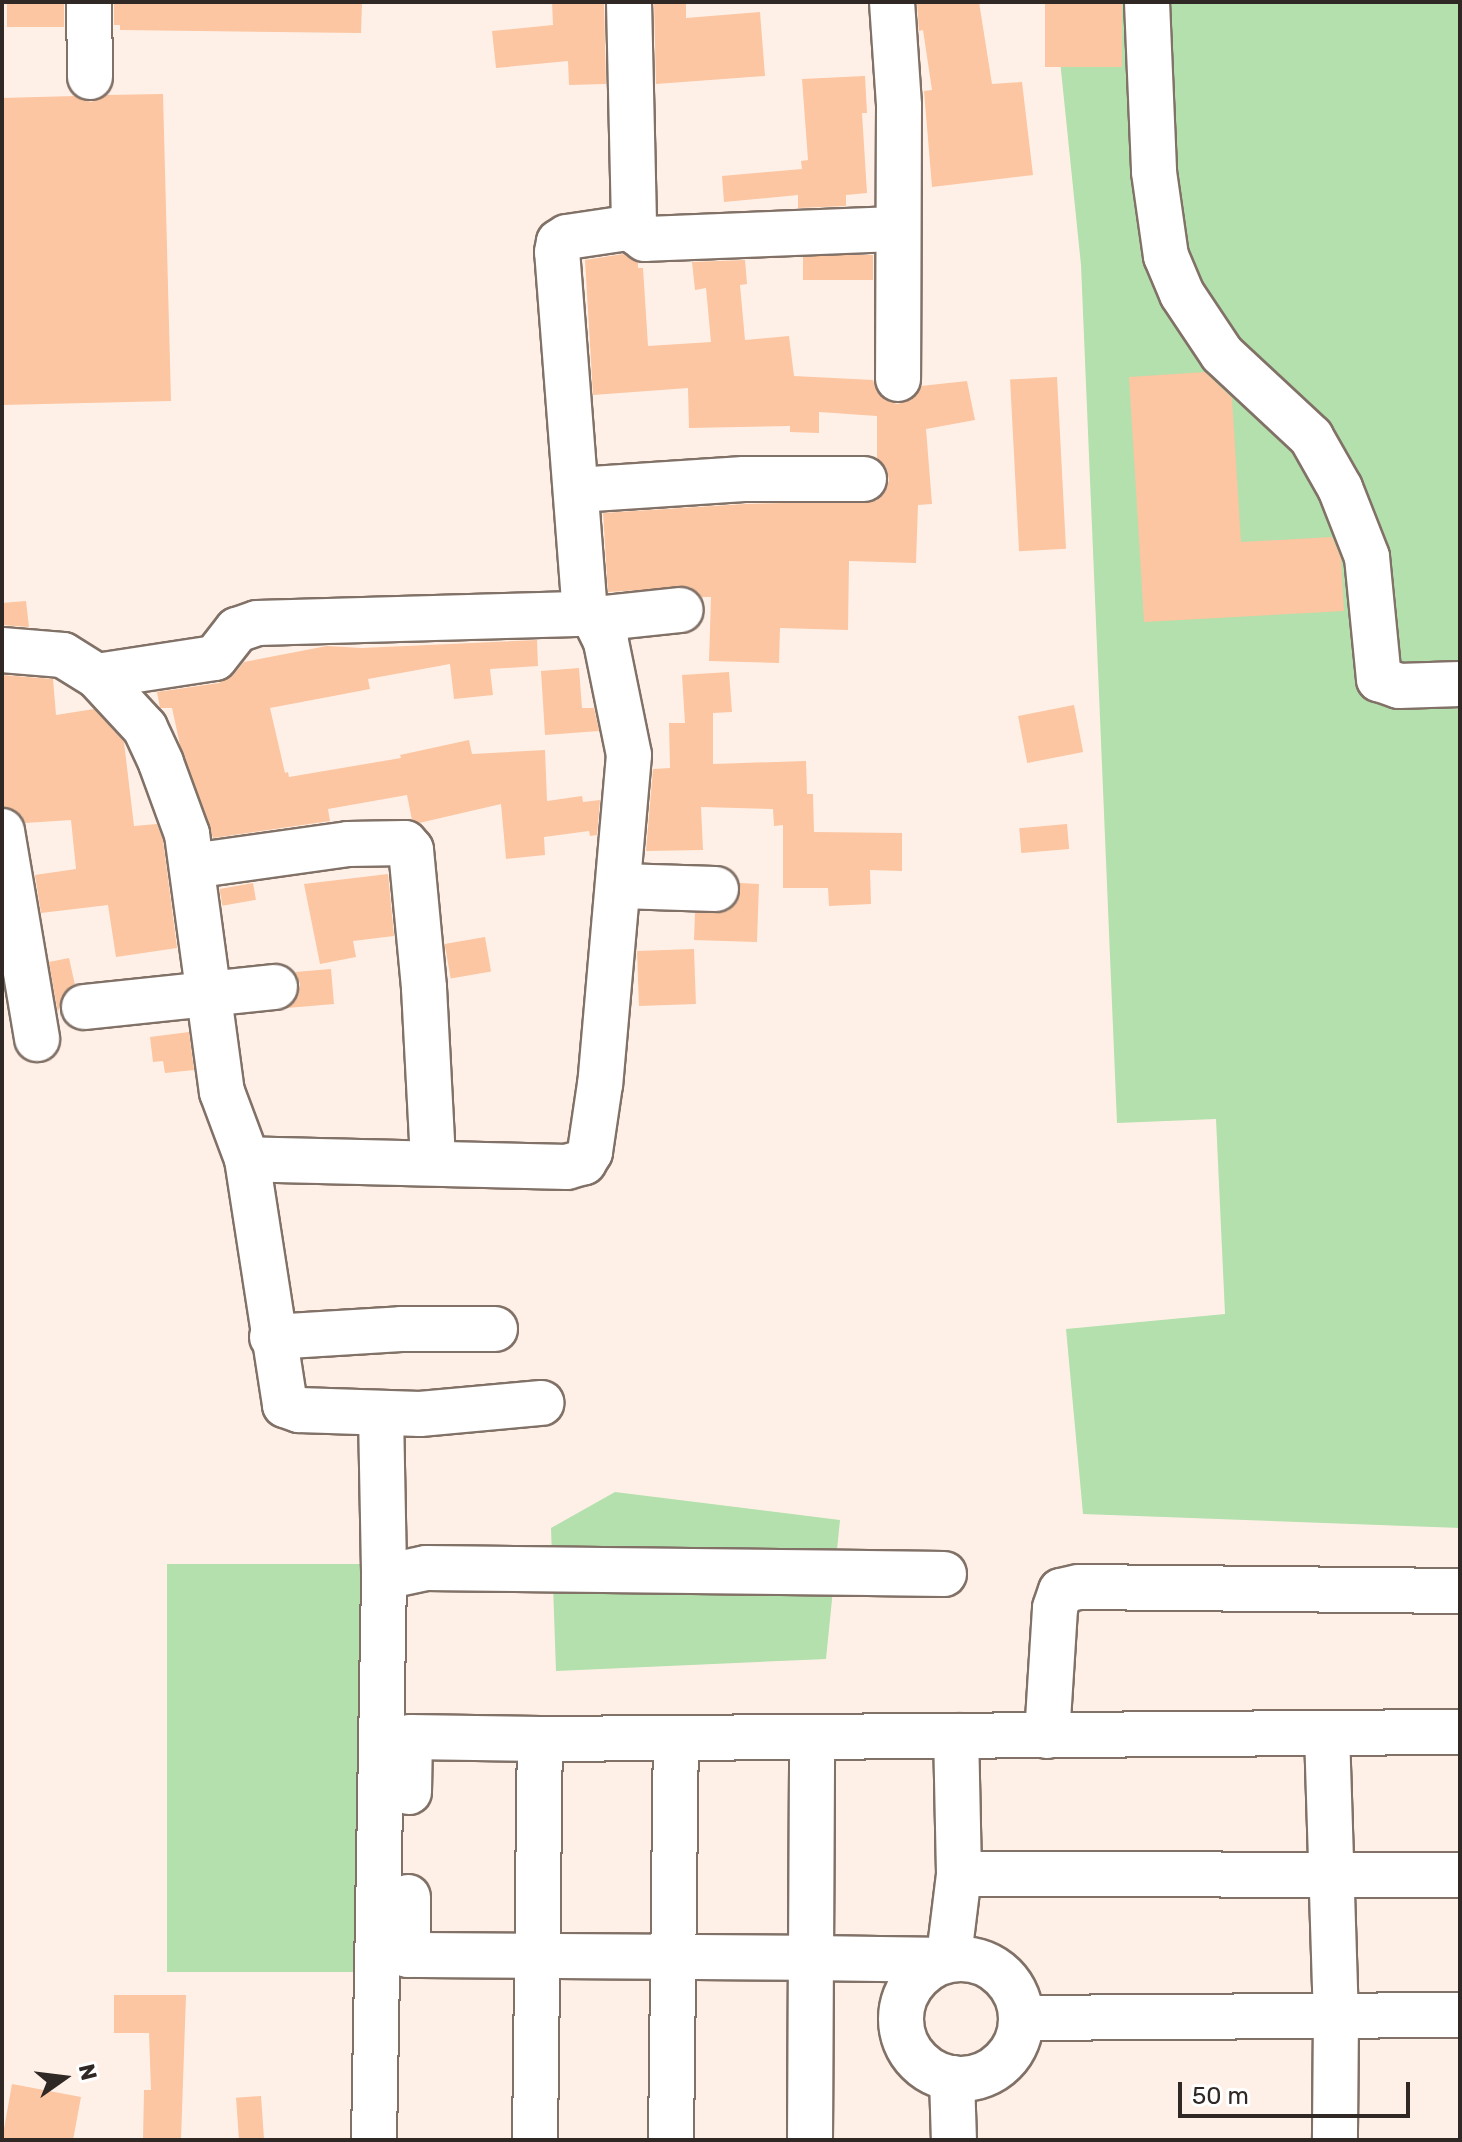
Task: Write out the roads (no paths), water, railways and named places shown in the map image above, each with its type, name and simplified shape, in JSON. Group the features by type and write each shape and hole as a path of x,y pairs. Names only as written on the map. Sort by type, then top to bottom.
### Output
{"street":[{"path":"89,2 90,77"},
{"path":"629,2 634,227 645,239 898,229"},
{"path":"892,2 899,106 898,379"},
{"path":"1147,2 1154,172 1166,256 1182,294 1222,354 1311,437 1340,488 1367,557 1379,679 1399,686 1460,684"},
{"path":"247,1159 433,1161 567,1167 584,1162 590,1152 600,1084 629,755 617,680 606,642 590,616 557,252 559,242 567,237 634,227"},
{"path":"577,490 729,479 864,479"},
{"path":"97,676 215,658 237,630 257,623 590,616 681,610"},
{"path":"2,650 63,655 97,676 145,728 187,834 222,1092 247,1159 272,1337 285,1405 299,1410 420,1414 542,1403"},
{"path":"2,831 37,1039"},
{"path":"192,866 384,841 405,843 411,850 424,988 433,1161"},
{"path":"619,886 716,889"},
{"path":"84,1007 208,997 275,987"},
{"path":"272,1337 401,1329 495,1329"},
{"path":"374,2140 384,1577 381,1414"},
{"path":"384,1577 426,1568 944,1574"},
{"path":"1047,1736 1055,1608 1061,1591 1079,1587 1460,1591"},
{"path":"948,1960 920,1975 908,1990 902,2008 902,2027 908,2046 919,2061 934,2072 952,2078 981,2075 1007,2058 1017,2041 1021,2018 1018,2000 1008,1981 993,1968 974,1959 408,1955 410,1737 676,1739 1460,1732"},
{"path":"1327,1733 1329,1877 1336,2017 1335,2140"},
{"path":"948,1960 959,1874 956,1736"},
{"path":"810,2140 812,1737"},
{"path":"535,2140 540,1957 540,1739"},
{"path":"671,2140 676,1739"},
{"path":"959,1874 1460,1875"},
{"path":"1021,2018 1460,2015"},
{"path":"952,2078 954,2140"}]}
